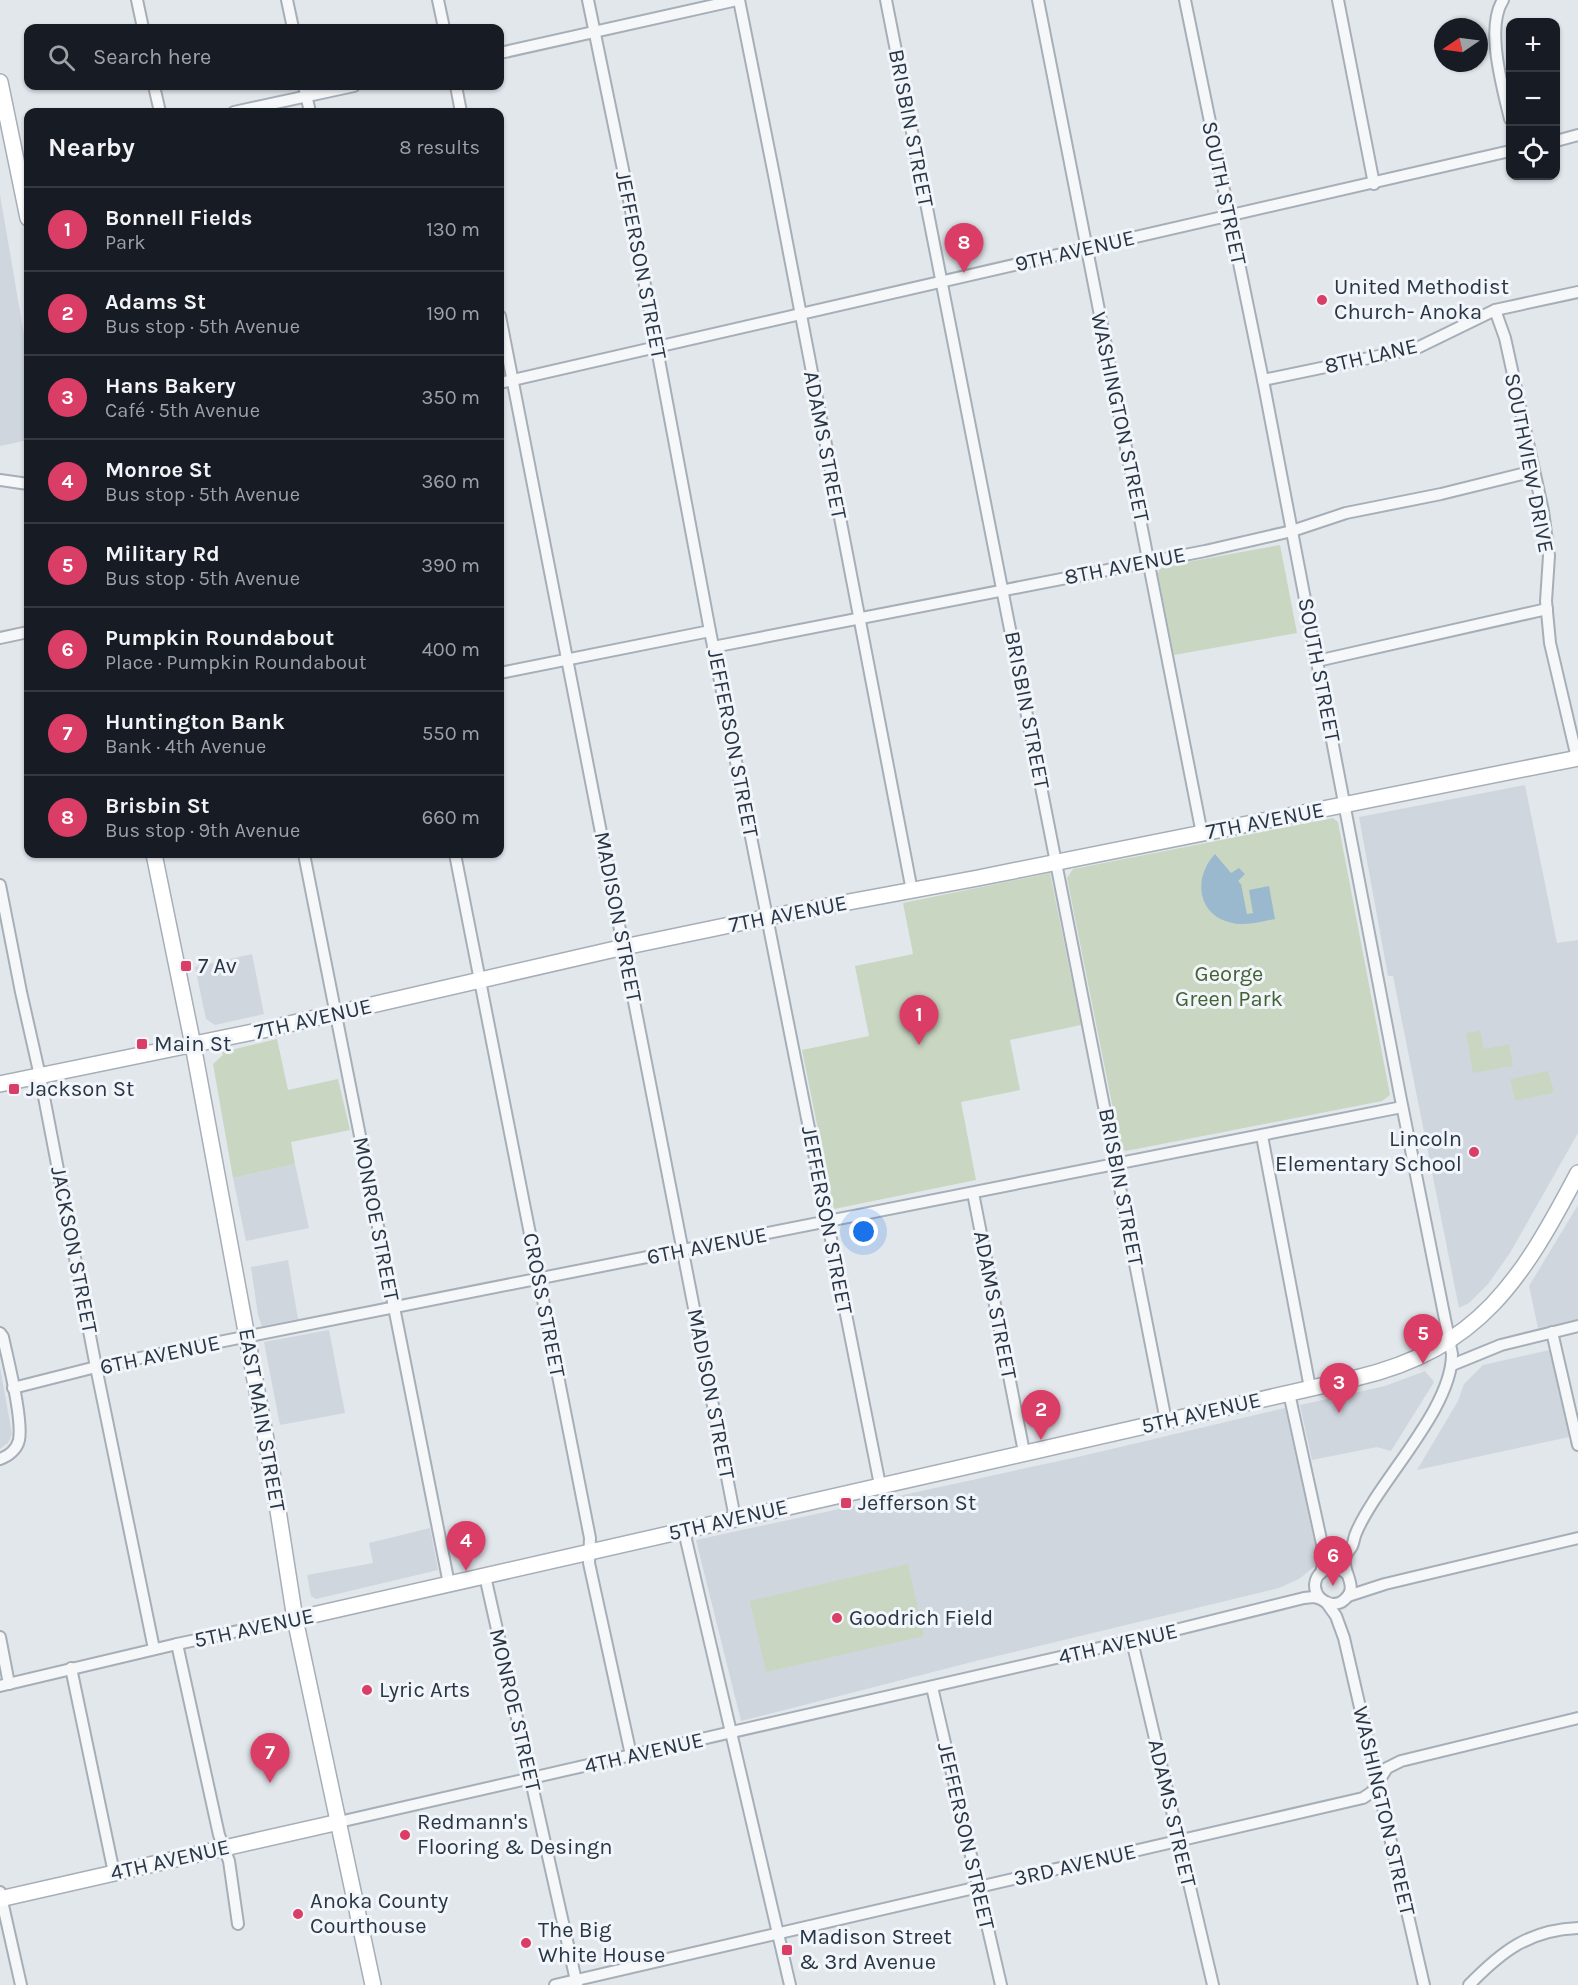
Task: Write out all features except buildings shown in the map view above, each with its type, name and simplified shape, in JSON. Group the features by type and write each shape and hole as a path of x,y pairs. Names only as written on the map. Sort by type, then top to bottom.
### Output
{"main road":[{"path":"0,82 23,160"},
{"name":"7TH AVENUE","path":"0,1084 336,1014 768,917 1345,806 1577,758"},
{"name":"EAST MAIN STREET","path":"155,858 193,1045 272,1472 295,1619 373,1985"},
{"name":"5TH AVENUE","path":"295,1619 1395,1367 1450,1341 1493,1305 1517,1277 1548,1231 1578,1173"},
{"name":"4TH AVENUE","path":"0,1896 114,1873 339,1822"}],"street":[{"path":"138,0 142,24"},
{"path":"287,0 292,24"},
{"path":"438,0 443,24"},
{"name":"JEFFERSON STREET","path":"588,0 626,184 713,647 880,1485"},
{"path":"504,52 738,0"},
{"name":"ADAMS STREET","path":"738,0 912,891"},
{"name":"BRISBIN STREET","path":"886,0 1167,1421"},
{"name":"WASHINGTON STREET","path":"1038,0 1202,834"},
{"name":"SOUTH STREET","path":"1185,0 1263,380 1402,1107 1450,1341 1452,1365"},
{"path":"1338,0 1374,184"},
{"path":"1503,0 1499,6 1495,33 1506,100"},
{"path":"155,90 159,108"},
{"path":"457,90 460,108"},
{"path":"248,108 305,91 309,108"},
{"path":"1560,140 1578,135"},
{"name":"9TH AVENUE","path":"504,382 1506,152"},
{"name":"8TH LANE","path":"1263,380 1417,348 1495,310 1578,292"},
{"name":"SOUTHVIEW DRIVE","path":"1495,310 1505,338 1544,511 1548,545 1547,609 1550,642 1577,758"},
{"name":"MADISON STREET","path":"504,337 735,1518"},
{"name":"8TH AVENUE","path":"713,647 1003,591 1292,531 1346,513 1441,494 1534,471"},
{"path":"0,480 24,483"},
{"path":"1317,661 1547,609"},
{"path":"504,672 710,631"},
{"path":"0,638 24,633"},
{"name":"MONROE STREET","path":"305,858 449,1584"},
{"name":"CROSS STREET","path":"456,858 590,1538 589,1563 632,1755"},
{"name":"JACKSON STREET","path":"0,885 154,1649"},
{"name":"6TH AVENUE","path":"13,1388 96,1367 1402,1107"},
{"path":"1262,1136 1310,1388"},
{"name":"ADAMS STREET","path":"973,1193 1024,1452"},
{"path":"1347,1598 1351,1589 1345,1566 1346,1557 1356,1532 1434,1409 1452,1365 1501,1345 1578,1326"},
{"path":"1552,1332 1578,1444"},
{"path":"0,1333 3,1337 13,1388 19,1442 14,1450 0,1459"},
{"path":"1289,1393 1323,1544 1322,1573 1315,1586 1316,1592 1324,1601 1335,1604 1385,1584 1578,1538"},
{"path":"684,1531 790,1985"},
{"name":"4TH AVENUE","path":"1287,1603 1337,1558 1349,1537 1356,1532"},
{"path":"1322,1573 1341,1569 1357,1582 1385,1584"},
{"name":"MONROE STREET","path":"485,1576 577,1983"},
{"name":"4TH AVENUE","path":"339,1822 1132,1641 1287,1603 1314,1597 1324,1601"},
{"name":"WASHINGTON STREET","path":"1344,1638 1343,1610 1347,1598"},
{"name":"WASHINGTON STREET","path":"1324,1601 1336,1616 1344,1638 1424,1985"},
{"name":"5TH AVENUE","path":"4,1685 154,1649 295,1619"},
{"path":"0,1637 4,1685"},
{"name":"ADAMS STREET","path":"1132,1641 1213,1985"},
{"path":"177,1644 223,1848 229,1861 238,1924"},
{"path":"71,1668 114,1873"},
{"name":"JEFFERSON STREET","path":"932,1687 1000,1985"},
{"name":"3RD AVENUE","path":"555,1985 577,1983 778,1932 1363,1798 1372,1792 1387,1768 1410,1758 1578,1719"},
{"path":"0,1896 21,1985"},
{"path":"1469,1985 1498,1956 1514,1946 1557,1930 1578,1928"}],"shaded area":[{"path":"0,195 24,335 24,441 0,446"},
{"path":"1525,785 1557,943 1578,940 1578,1133 1510,1253 1488,1284 1469,1303 1459,1308 1393,976 1388,976 1359,817"},
{"path":"252,954 264,1014 215,1025 206,1019 195,967"},
{"path":"295,1164 309,1228 246,1241 233,1178"},
{"path":"1578,1205 1578,1319 1538,1328 1529,1286"},
{"path":"288,1260 298,1319 262,1326 258,1315 251,1267"},
{"path":"329,1330 345,1413 280,1425 264,1342"},
{"path":"1550,1350 1569,1437 1417,1470 1458,1401 1464,1384 1483,1365"},
{"path":"0,1367 12,1434 8,1443 0,1449"},
{"path":"1425,1371 1434,1382 1391,1451 1377,1447 1312,1460 1300,1405 1385,1386"},
{"path":"1285,1408 1317,1553 1312,1554 1315,1566 1299,1579 1279,1588 972,1662 741,1721 696,1540 1082,1456"},
{"path":"430,1528 438,1570 316,1599 311,1596 307,1575 373,1563 369,1543"}],"green space":[{"path":"1280,545 1297,633 1174,655 1158,574 1160,567"},
{"name":"George Green Park","path":"1333,818 1338,822 1390,1095 1382,1101 1126,1151 1121,1149 1067,878 1073,869"},
{"path":"1050,873 1081,1025 1010,1040 1020,1090 961,1102 976,1180 834,1209 802,1050 869,1036 855,966 913,954 903,903"},
{"path":"1480,1031 1484,1049 1509,1044 1513,1066 1473,1073 1466,1033"},
{"path":"277,1039 288,1090 338,1079 350,1130 291,1142 295,1164 233,1178 213,1064 223,1055 222,1052"},
{"path":"1548,1071 1554,1091 1552,1093 1515,1101 1510,1079"},
{"name":"Goodrich Field","path":"908,1564 924,1636 766,1672 750,1601"}],"water":[{"path":"1215,854 1231,873 1239,868 1245,874 1238,881 1241,884 1247,914 1253,913 1249,890 1269,886 1275,919 1240,924 1229,922 1210,911 1202,893 1202,883 1208,863"}],"place":[{"name":"Brisbin St","path":"964,273"},
{"name":"United Methodist Church- Anoka","path":"1322,300"},
{"name":"7 Av","path":"186,966"},
{"name":"Main St","path":"142,1044"},
{"name":"Bonnell Fields","path":"919,1045"},
{"name":"Jackson St","path":"14,1089"},
{"name":"Lincoln Elementary School","path":"1474,1152"},
{"name":"Military Rd","path":"1423,1364"},
{"name":"Hans Bakery","path":"1339,1413"},
{"name":"Adams St","path":"1041,1440"},
{"name":"Jefferson St","path":"846,1503"},
{"name":"Monroe St","path":"466,1571"},
{"name":"Pumpkin Roundabout","path":"1333,1586"},
{"name":"Goodrich Field","path":"837,1618"},
{"name":"Lyric Arts","path":"367,1690"},
{"name":"Huntington Bank","path":"270,1783"},
{"name":"Redmann's Flooring & Desingn","path":"405,1835"},
{"name":"Anoka County Courthouse","path":"298,1914"},
{"name":"The Big White House","path":"526,1943"},
{"name":"Madison Street & 3rd Avenue","path":"787,1950"}]}
